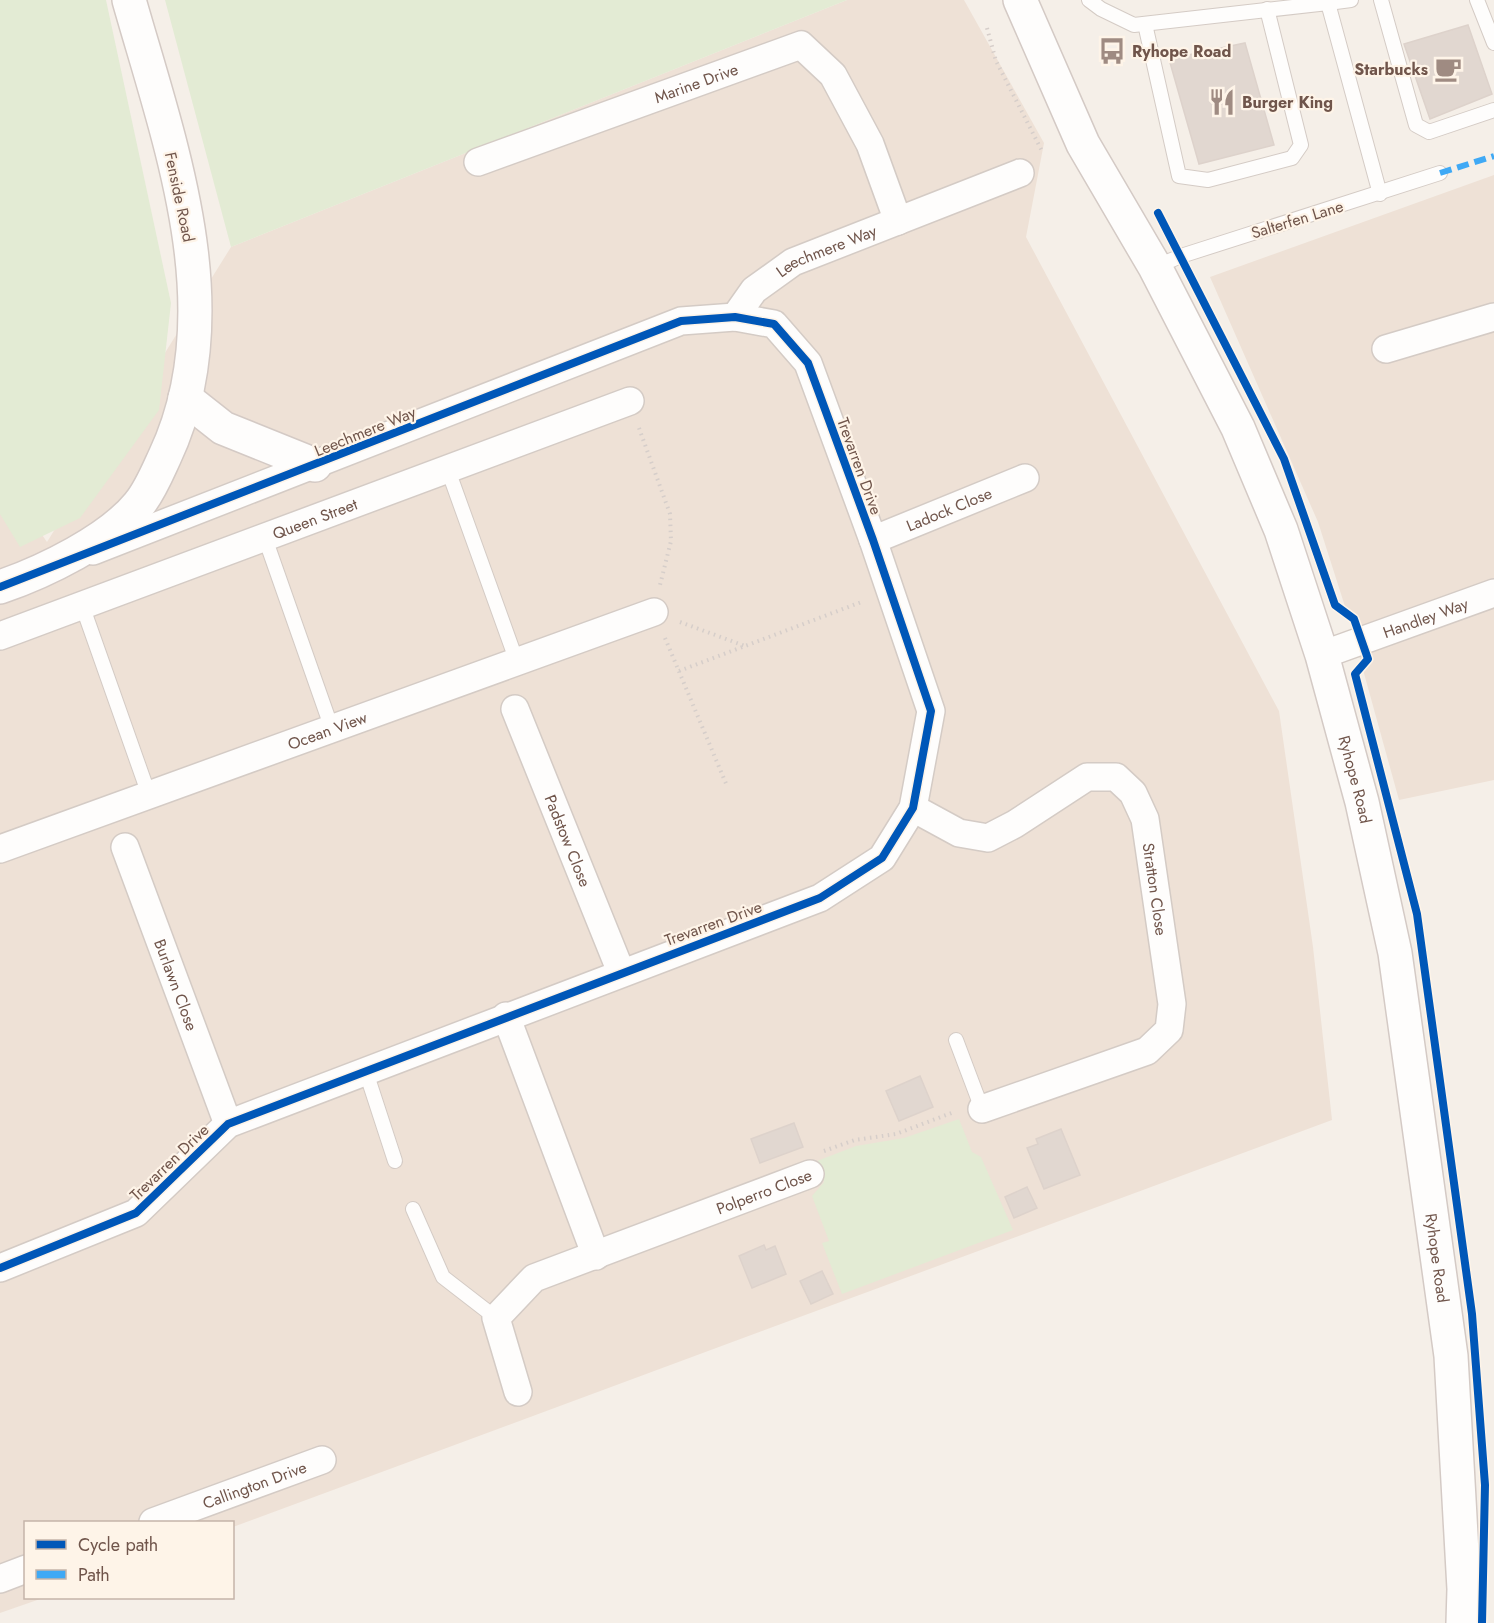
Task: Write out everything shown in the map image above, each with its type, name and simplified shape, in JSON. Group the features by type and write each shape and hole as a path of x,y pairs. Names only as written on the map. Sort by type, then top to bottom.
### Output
{"main road":[{"name":"Fenside Road","path":"3,586 94,543 139,504 177,431 185,398 194,350 191,250 172,151 129,0"},
{"name":"Ryhope Road","path":"1020,0 1083,144 1155,267 1238,428 1281,530 1322,655 1362,802 1398,976 1451,1356 1463,1623"},
{"path":"185,398 223,428 315,465"}],"street":[{"name":"Marine Drive","path":"478,162 801,45 832,75 870,144 898,221"},
{"name":"Leechmere Way","path":"3,586 681,321 735,317 754,290 793,262 1020,173"},
{"path":"1386,350 1494,316"},
{"name":"Trevarren Drive","path":"0,1268 136,1213 228,1124 621,972 820,898 882,858 913,808 931,711 873,540 808,363 774,324 735,317"},
{"name":"Queen Street","path":"0,636 630,401"},
{"name":"Ladock Close","path":"873,540 1025,478"},
{"name":"Handley Way","path":"1322,655 1494,593"},
{"name":"Ocean View","path":"0,849 654,612"},
{"name":"Padstow Close","path":"515,709 621,972"},
{"name":"Stratton Close","path":"913,808 959,833 988,838 1015,824 1088,777 1116,777 1133,793 1145,819 1172,1004 1169,1030 1148,1051 982,1109"},
{"name":"Burlawn Close","path":"125,847 228,1124"},
{"path":"506,1016 596,1256"},
{"name":"Polperro Close","path":"496,1318 534,1278 810,1174"},
{"path":"496,1318 518,1392"},
{"name":"Callington Drive","path":"156,1521 322,1461"},
{"path":"0,1579 24,1570"}],"lane":[{"path":"1089,0 1101,9 1134,25 1242,6 1267,9 1351,0"},
{"path":"1380,0 1416,125 1429,132 1494,110"},
{"path":"1477,0 1494,43"},
{"path":"1328,3 1380,194"},
{"path":"1145,24 1179,176 1208,180 1293,158 1301,145 1267,9"},
{"name":"Salterfen Lane","path":"1155,267 1181,256 1440,173"},
{"path":"448,470 517,662"},
{"path":"265,538 332,729"},
{"path":"82,605 149,795"},
{"path":"956,1040 982,1109"},
{"path":"366,1072 395,1161"},
{"path":"413,1209 443,1277 496,1318"}],"path":[{"path":"987,28 996,61 1047,160 1020,173"},
{"path":"630,401 670,514 671,541 654,612 727,786"},
{"path":"679,671 890,591"},
{"path":"654,612 745,646"}],"shaded area":[{"path":"847,0 964,0 1044,143 1026,237 1279,711 1313,947 1332,1120 234,1527 234,1521 24,1521 24,1599 40,1599 0,1613 0,474 47,542 231,247"},
{"path":"1494,175 1494,780 1399,800 1349,619 1318,522 1210,277"}],"green space":[{"path":"0,0 106,0 171,303 159,410 80,518 20,547 0,514"},
{"path":"165,0 847,0 231,247"},
{"path":"959,1119 972,1152 981,1157 1013,1230 842,1294 822,1243 829,1241 812,1196 824,1182 817,1161 856,1146 904,1138"}],"building":[{"name":"Starbucks","path":"1468,25 1492,94 1430,119 1404,44"},
{"name":"Burger King","path":"1245,43 1274,145 1199,164 1169,59"},
{"path":"920,1076 933,1107 899,1121 886,1091"},
{"path":"794,1123 803,1147 760,1163 751,1139"},
{"path":"1061,1129 1080,1175 1044,1189 1027,1148 1038,1144 1036,1139"},
{"path":"1027,1187 1037,1208 1014,1218 1005,1197"},
{"path":"764,1245 766,1250 775,1246 786,1274 752,1288 739,1256"},
{"path":"822,1271 833,1294 811,1304 800,1281"}],"marked path":[{"path":"1440,173 1494,156"}],"cycle path":[{"path":"1158,213 1284,459 1335,605 1354,619 1368,659 1355,674 1417,914 1472,1314 1485,1485 1482,1623"},
{"path":"0,587 681,321 735,317 774,324 808,363 873,540 931,711 913,808 882,858 820,898 228,1124 136,1213 0,1268"}],"place":[{"name":"Ryhope Road","path":"1112,51"},
{"name":"Starbucks","path":"1448,69"},
{"name":"Burger King","path":"1222,102"}]}
